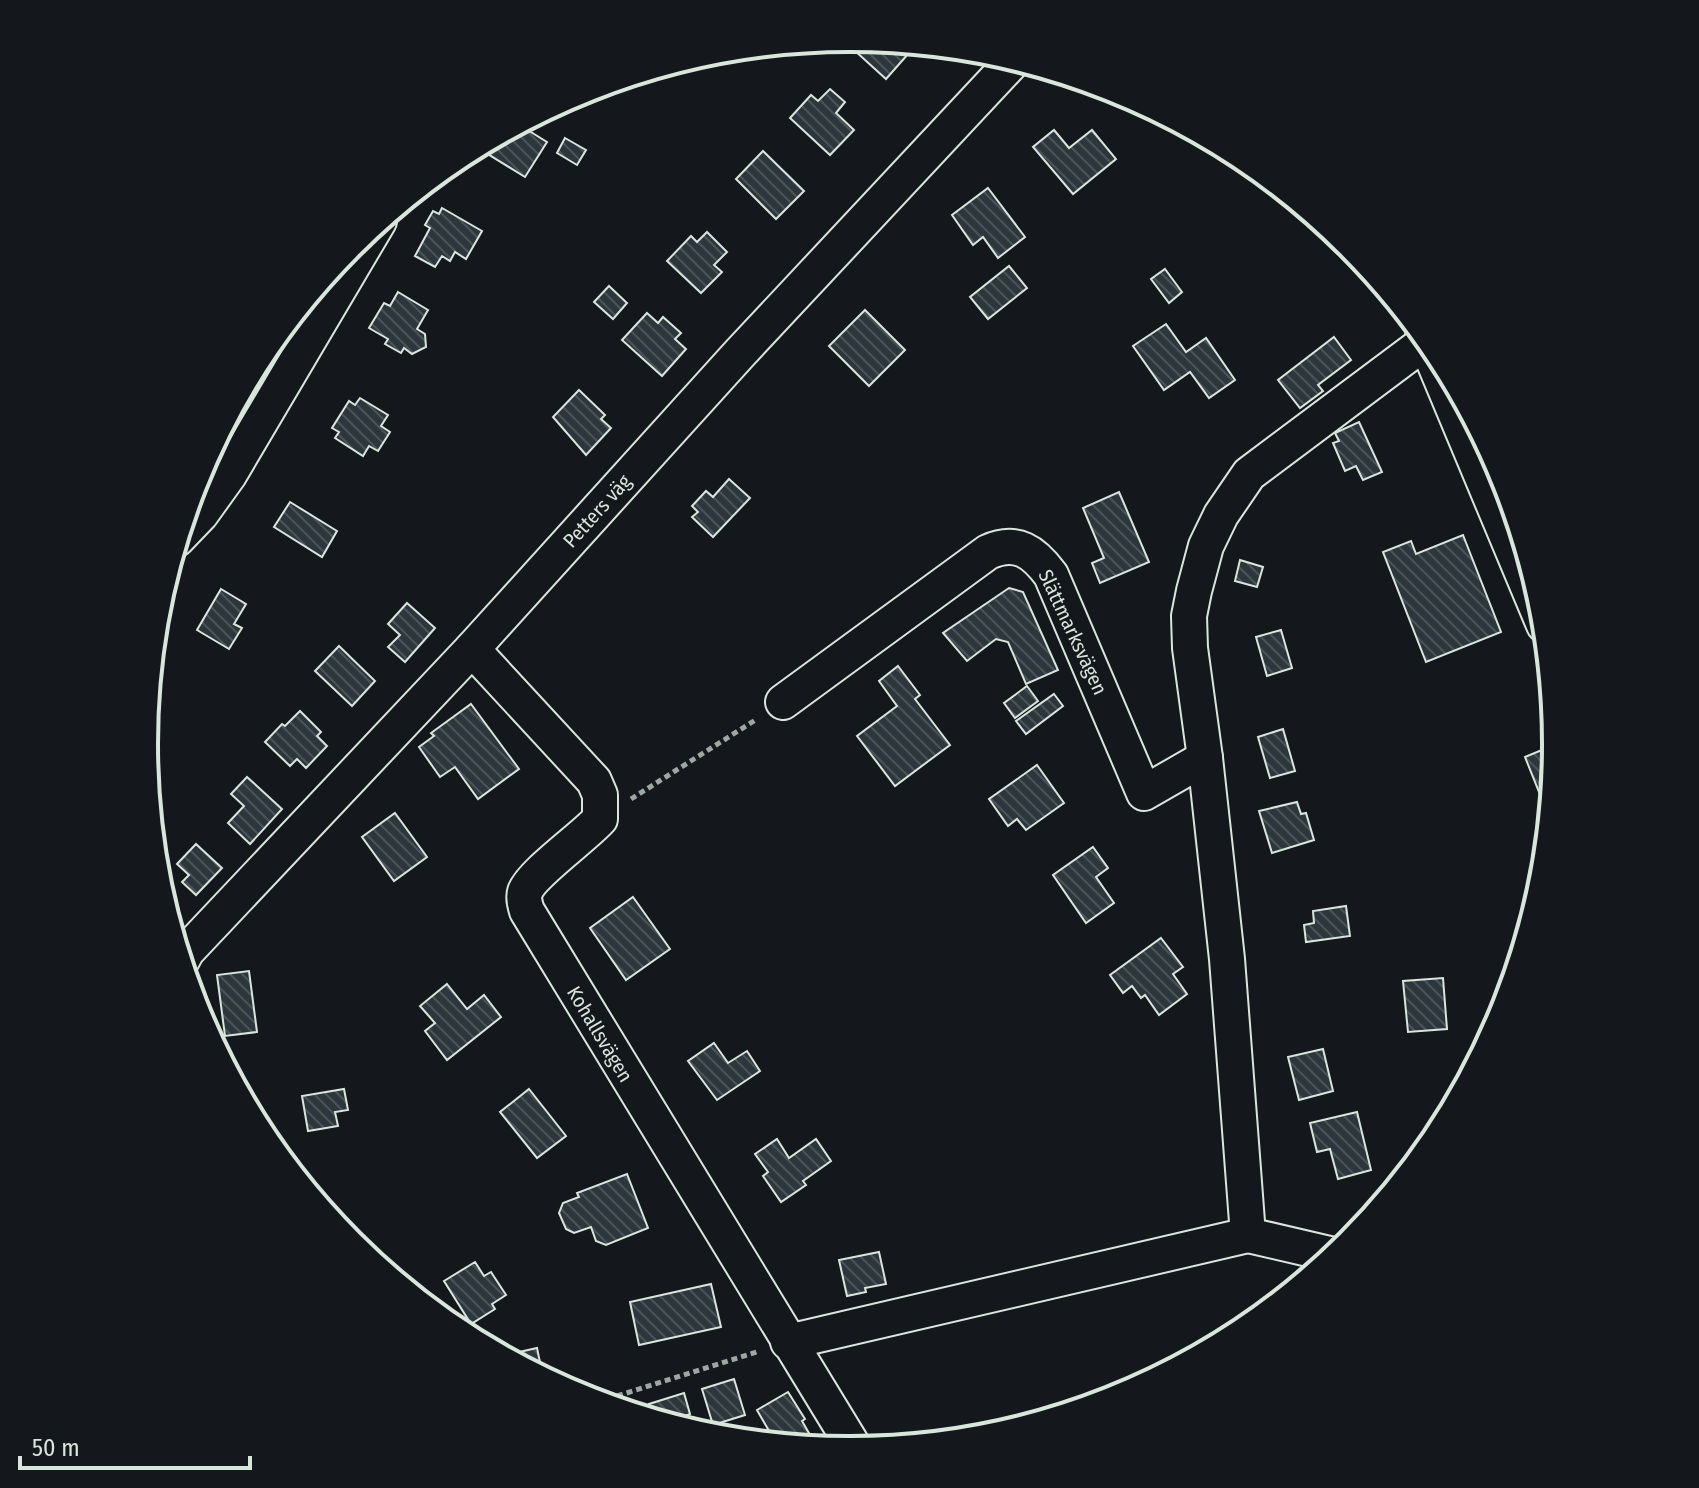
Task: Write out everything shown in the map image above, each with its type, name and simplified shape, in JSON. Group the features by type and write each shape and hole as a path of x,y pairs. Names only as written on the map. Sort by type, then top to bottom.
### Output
{"street":[{"name":"Petters väg","path":"189,949 472,649 740,353 1005,70"},
{"path":"194,521 229,475 357,258"},
{"path":"1248,1235 1227,959 1190,648 1189,616 1206,546 1221,515 1249,474 1415,346"},
{"path":"1448,397 1516,558"},
{"name":"Slättmarksvägen","path":"783,702 988,552 1002,546 1015,547 1038,558 1051,575 1144,793 1205,758"},
{"path":"472,649 594,781 600,795 600,819"},
{"name":"Kohallsvägen","path":"600,819 531,881 524,894 527,911 847,1436"},
{"path":"788,1342 1248,1235 1319,1252"}],"path":[{"path":"600,819 783,702"},
{"path":"618,1396 788,1342"}],"building":[{"path":"856,52 908,54 886,79"},
{"path":"830,89 845,102 836,113 854,130 830,155 790,118 811,95 818,101"},
{"path":"1054,130 1069,148 1092,130 1116,159 1073,194 1033,147"},
{"path":"529,131 547,142 525,177 489,155"},
{"path":"565,138 586,150 577,165 557,153"},
{"path":"763,151 804,191 776,219 736,179"},
{"path":"988,188 1025,237 998,258 983,237 973,245 952,215"},
{"path":"442,208 482,231 466,259 455,252 450,261 442,256 435,267 415,256 430,228 425,225 433,211 439,214"},
{"path":"707,232 727,252 714,265 722,272 701,293 667,261 691,236 697,242"},
{"path":"1009,266 1027,288 988,319 970,297"},
{"path":"1165,269 1182,292 1169,303 1151,279"},
{"path":"609,286 627,303 613,319 594,302"},
{"path":"398,292 428,310 417,329 425,334 426,347 412,354 404,348 401,353 385,344 388,339 369,328 384,303 390,306"},
{"path":"865,310 905,350 869,386 829,346"},
{"path":"647,313 658,323 663,317 681,333 675,339 686,349 662,376 622,340"},
{"path":"1166,324 1186,352 1206,338 1235,380 1209,398 1190,372 1164,390 1133,346"},
{"path":"1334,337 1351,360 1318,385 1323,391 1300,408 1278,380"},
{"path":"579,390 605,415 601,419 611,428 586,455 553,417"},
{"path":"360,398 388,415 381,426 390,432 378,451 369,446 363,456 335,438 339,432 332,428 349,401 355,405"},
{"path":"1359,422 1382,472 1363,480 1356,466 1345,471 1333,443 1339,441 1335,433"},
{"path":"729,479 750,498 713,537 692,517 698,512 692,506 706,491 713,497"},
{"path":"1119,492 1149,562 1100,583 1092,563 1104,558 1083,508"},
{"path":"290,502 337,531 322,557 274,527"},
{"path":"1463,535 1501,632 1426,662 1383,552 1411,541 1416,554"},
{"path":"1240,560 1263,567 1257,587 1235,581"},
{"path":"1009,588 1023,592 1058,670 1026,684 1008,642 996,639 967,661 943,633"},
{"path":"221,589 246,604 234,624 242,628 229,649 197,630"},
{"path":"407,603 435,628 405,662 388,647 400,635 388,624"},
{"path":"1281,630 1292,668 1267,676 1256,637"},
{"path":"339,646 375,681 352,706 315,671"},
{"path":"898,666 920,695 915,699 950,745 895,786 857,736 897,706 879,681"},
{"path":"1027,686 1038,701 1015,718 1004,703"},
{"path":"1054,694 1063,706 1026,734 1016,721"},
{"path":"471,704 519,769 478,799 455,767 440,777 419,747 434,736 431,733"},
{"path":"300,711 321,732 317,736 327,746 306,768 297,759 290,766 265,742"},
{"path":"1283,729 1295,771 1270,778 1258,737"},
{"path":"1542,750 1540,794 1525,757"},
{"path":"1037,765 1064,803 1026,830 1017,819 1008,826 989,799"},
{"path":"247,777 282,809 250,844 228,823 244,806 231,794"},
{"path":"1297,802 1301,814 1306,813 1314,840 1272,853 1259,811"},
{"path":"395,813 427,857 394,881 362,837"},
{"path":"196,844 222,868 196,895 182,882 189,875 177,864"},
{"path":"1093,847 1108,868 1096,877 1114,903 1086,923 1053,875"},
{"path":"633,897 670,949 626,980 590,928"},
{"path":"1346,906 1350,936 1306,942 1304,925 1314,923 1313,911"},
{"path":"1161,938 1183,967 1173,974 1187,994 1159,1015 1145,995 1141,998 1132,986 1123,993 1110,975"},
{"path":"249,971 257,1032 225,1036 217,975"},
{"path":"1443,978 1447,1029 1408,1032 1403,981"},
{"path":"447,984 467,1009 484,995 501,1017 447,1060 425,1031 435,1023 420,1006"},
{"path":"714,1043 728,1063 747,1051 760,1071 717,1100 688,1061"},
{"path":"1323,1049 1333,1091 1299,1100 1288,1057"},
{"path":"344,1089 348,1110 335,1112 338,1126 308,1131 302,1096"},
{"path":"529,1089 566,1136 537,1158 500,1112"},
{"path":"1357,1112 1371,1170 1338,1179 1330,1149 1317,1152 1310,1123"},
{"path":"777,1139 789,1158 816,1139 831,1161 803,1181 806,1185 781,1202 763,1176 768,1172 755,1154"},
{"path":"627,1174 648,1228 606,1245 596,1241 591,1227 574,1233 566,1229 559,1213 563,1203 579,1197 577,1193"},
{"path":"879,1252 886,1284 847,1296 839,1260"},
{"path":"475,1262 484,1276 491,1272 506,1295 492,1304 495,1309 472,1323 444,1281"},
{"path":"711,1284 721,1327 639,1345 630,1302"},
{"path":"537,1348 540,1363 519,1352"},
{"path":"734,1379 745,1415 712,1423 702,1389"},
{"path":"788,1392 805,1419 802,1421 810,1435 769,1431 757,1410"},
{"path":"684,1393 690,1414 685,1416 649,1404"}]}
